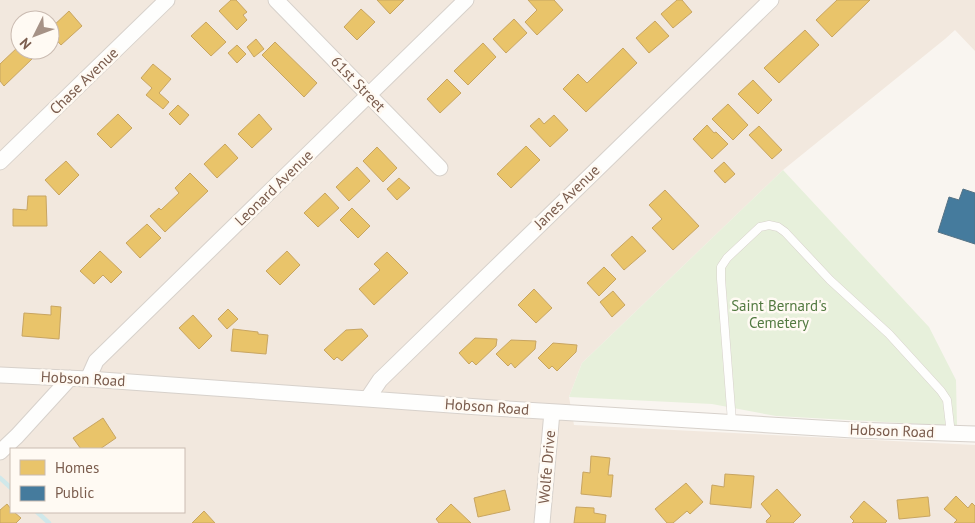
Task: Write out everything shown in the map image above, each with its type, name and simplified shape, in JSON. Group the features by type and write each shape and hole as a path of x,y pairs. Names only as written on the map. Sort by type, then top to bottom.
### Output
{"street":[{"name":"Chase Avenue","path":"0,162 167,0"},
{"name":"61st Street","path":"276,0 440,168"},
{"name":"Leonard Avenue","path":"88,379 96,361 466,0"},
{"name":"Janes Avenue","path":"368,398 380,380 771,0"},
{"name":"Hobson Road","path":"0,375 88,379 552,412 853,430 975,434"},
{"path":"0,452 70,378"},
{"name":"Wolfe Drive","path":"542,523 552,412"}],"lane":[{"path":"732,422 720,279 721,267 727,258 760,227 769,225 778,226 830,280 889,334 942,391 947,400 952,434"}],"shaded area":[{"path":"0,0 975,0 975,51 955,30 783,170 582,363 569,397 574,425 975,445 975,523 0,523"}],"green space":[{"name":"Saint Bernard's Cemetery","path":"783,170 929,327 956,380 957,426 776,416 712,404 569,397 582,363"}],"building: Homes":[{"path":"231,0 236,0 247,12 243,15 247,20 237,30 219,11"},
{"path":"377,0 404,0 390,14"},
{"path":"528,0 554,0 563,10 537,35 525,22 537,10"},
{"path":"677,0 682,0 692,12 673,28 661,14"},
{"path":"837,0 870,0 832,37 816,20"},
{"path":"361,9 375,22 357,40 344,27"},
{"path":"69,11 82,26 61,45 60,44 60,20"},
{"path":"514,19 527,33 506,53 493,39"},
{"path":"655,21 669,36 649,53 636,38"},
{"path":"206,22 226,42 211,56 191,36"},
{"path":"805,30 819,45 779,83 764,68"},
{"path":"256,39 264,49 254,57 247,47"},
{"path":"275,42 317,83 304,97 262,55"},
{"path":"483,43 496,57 468,85 454,71"},
{"path":"237,45 246,54 237,63 228,53"},
{"path":"623,48 637,63 586,112 563,89 578,74 587,83"},
{"path":"10,55 10,60 31,60 4,86 0,81 0,64"},
{"path":"153,64 171,79 159,93 169,102 163,109 146,95 152,88 141,78"},
{"path":"447,79 461,93 440,113 427,99"},
{"path":"753,80 772,100 758,114 738,94"},
{"path":"728,104 748,125 733,140 712,119"},
{"path":"178,105 189,115 180,125 169,114"},
{"path":"118,114 132,128 111,148 97,134"},
{"path":"259,114 272,129 252,148 238,134"},
{"path":"554,115 568,130 550,147 530,126 539,118 544,124"},
{"path":"707,125 728,144 712,159 693,139"},
{"path":"759,126 782,150 772,159 749,135"},
{"path":"225,144 238,158 217,178 204,164"},
{"path":"526,146 540,160 511,188 497,174"},
{"path":"377,147 397,168 383,182 363,161"},
{"path":"66,161 79,175 59,195 45,180"},
{"path":"724,162 735,174 725,183 714,171"},
{"path":"357,167 370,181 349,201 336,187"},
{"path":"190,173 208,191 165,232 150,216 159,208 161,210 179,193 175,188"},
{"path":"399,178 410,188 397,200 387,189"},
{"path":"665,190 699,226 673,250 652,228 662,219 649,205"},
{"path":"325,193 339,208 318,227 304,213"},
{"path":"28,196 46,196 47,226 13,226 13,209 27,210"},
{"path":"352,208 370,226 358,238 340,220"},
{"path":"147,224 161,238 140,258 126,243"},
{"path":"632,236 646,251 624,270 611,255"},
{"path":"100,251 122,272 111,283 103,275 94,284 80,271"},
{"path":"287,251 300,265 280,285 266,271"},
{"path":"387,252 408,273 374,305 359,289 380,270 374,264"},
{"path":"604,267 616,279 599,296 587,283"},
{"path":"534,289 552,308 536,323 518,305"},
{"path":"613,291 625,305 612,317 600,302"},
{"path":"51,306 61,307 59,339 22,336 24,313 51,315"},
{"path":"228,309 238,319 227,329 218,319"},
{"path":"193,315 212,336 199,349 179,328"},
{"path":"233,329 268,335 266,354 231,351"},
{"path":"362,329 368,336 342,361 337,357 334,360 324,350 346,330"},
{"path":"475,338 497,339 496,346 476,365 472,361 469,364 459,353"},
{"path":"511,340 536,341 535,349 515,368 511,363 508,366 496,354"},
{"path":"553,343 577,345 576,352 557,371 552,366 549,369 538,358"},
{"path":"103,418 116,438 101,448 80,448 73,438"},
{"path":"591,456 610,458 608,475 613,475 611,497 581,494 583,472 590,473"},
{"path":"725,474 754,476 751,508 710,504 712,485 724,487"},
{"path":"686,483 703,502 690,514 687,511 673,523 667,523 655,509"},
{"path":"777,489 801,515 793,523 767,523 766,521 771,516 761,504"},
{"path":"505,490 510,510 478,517 474,498"},
{"path":"956,496 968,508 972,503 975,506 975,523 954,523 957,520 944,509"},
{"path":"928,497 930,516 899,519 897,500"},
{"path":"864,501 887,521 885,523 852,523 854,521 850,517"},
{"path":"7,504 10,508 10,513 15,513 21,518 16,523 0,523 0,510"},
{"path":"451,504 471,523 439,523 436,519"},
{"path":"576,507 594,508 594,513 606,515 605,523 574,523"},
{"path":"204,511 215,523 192,523"}],"building: Public":[{"path":"963,189 975,193 975,244 938,232 949,197 959,200"}],"waterway":[{"path":"0,478 10,487"},
{"path":"38,513 49,523"}]}
